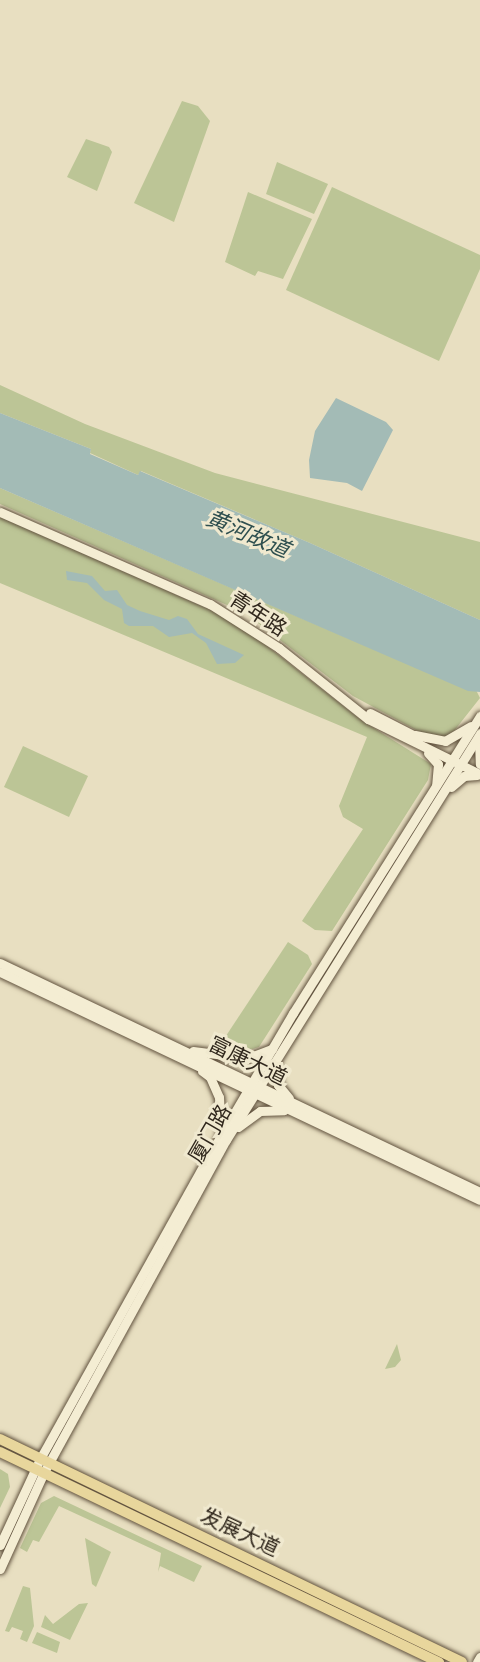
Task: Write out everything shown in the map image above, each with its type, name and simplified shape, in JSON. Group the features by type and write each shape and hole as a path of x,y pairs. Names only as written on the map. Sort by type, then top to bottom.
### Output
{"main road":[{"name":"发展大道","path":"0,1439 462,1662"},
{"name":"发展大道","path":"0,1452 439,1662"}],"street":[{"name":"青年路","path":"0,510 175,587 234,617 344,702 400,733 480,769"},
{"path":"400,733 445,741 462,734 480,716"},
{"name":"厦门路","path":"459,761 480,716"},
{"path":"400,733 436,759 438,775 435,798"},
{"path":"480,735 477,751 480,764"},
{"name":"厦门路","path":"0,1545 253,1088 435,798 459,761 480,735"},
{"name":"青年路","path":"459,761 480,775"},
{"path":"435,798 464,776 480,775"},
{"name":"富康大道","path":"0,963 253,1088 480,1192"},
{"name":"富康大道","path":"0,972 173,1049"},
{"path":"173,1049 236,1058 275,1052 274,1069 278,1085 299,1109"},
{"path":"173,1049 210,1077 220,1105 223,1139"},
{"path":"223,1139 246,1119 260,1111 273,1108 299,1109"},
{"name":"富康大道","path":"299,1109 480,1200"},
{"name":"厦门路","path":"0,1569 39,1472"},
{"path":"477,1662 480,1657"}],"green space":[{"path":"182,101 198,106 210,121 174,222 134,203"},
{"path":"86,139 109,147 112,152 97,191 67,177"},
{"path":"277,162 328,184 314,214 266,194"},
{"path":"332,187 480,255 480,269 439,361 286,290"},
{"path":"248,192 312,219 283,279 258,271 255,276 225,262"},
{"path":"0,385 85,424 215,473 480,542 480,620 310,543 141,471 138,475 90,453 91,449 0,413"},
{"path":"0,488 468,690 476,690 480,698 454,731 444,738 429,737 353,696 245,613 0,504"},
{"path":"0,517 215,612 262,642 361,720 431,764 428,780 332,931 315,930 302,921 363,829 343,817 339,806 367,737 0,583"},
{"path":"23,746 88,776 69,817 4,787"},
{"path":"288,942 308,955 312,964 259,1047 237,1054 216,1051"},
{"path":"397,1344 401,1360 395,1367 385,1369"},
{"path":"0,1469 8,1474 10,1487 0,1508"},
{"path":"54,1496 202,1566 194,1582 160,1566 158,1572 161,1553 59,1506 39,1542 33,1540 27,1552 20,1548 41,1503"},
{"path":"85,1538 111,1552 96,1587 92,1584"},
{"path":"23,1586 30,1588 34,1626 27,1642 20,1639 23,1631 12,1627 9,1632 5,1631"},
{"path":"88,1603 70,1640 41,1627 45,1615 53,1624 79,1604"},
{"path":"37,1632 60,1642 57,1653 32,1643"}],"water":[{"path":"336,398 386,422 393,430 362,491 347,483 310,478 309,460 315,431"},
{"name":"黄河故道","path":"0,413 91,449 90,454 138,475 140,471 310,543 480,620 480,692 468,691 0,488"},
{"path":"66,571 92,576 105,591 117,590 127,605 140,611 169,620 178,616 187,619 198,634 244,655 235,663 217,664 206,643 192,633 169,637 153,626 129,626 124,623 122,609 104,600 87,583 67,580"}]}
